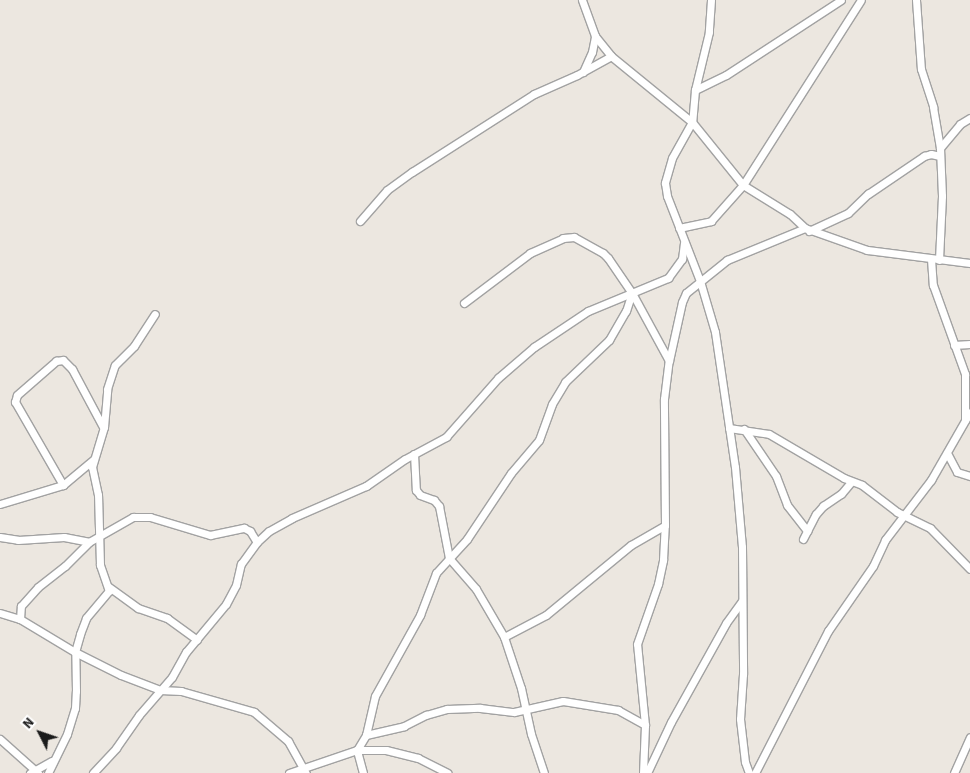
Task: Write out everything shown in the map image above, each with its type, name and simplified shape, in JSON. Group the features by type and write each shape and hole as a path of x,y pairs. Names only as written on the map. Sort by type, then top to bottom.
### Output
{"street":[{"path":"582,0 595,36 610,56 692,122 743,185 790,214 807,229 867,250 939,260 970,262"},
{"path":"711,0 709,32 694,90 692,122 672,158 665,183 667,196 700,281 715,332 729,428 742,547 743,674 740,719 744,755 749,773"},
{"path":"694,90 726,75 841,0"},
{"path":"678,228 711,221 743,185 861,0"},
{"path":"916,0 921,69 933,107 940,152 942,196 939,260"},
{"path":"582,72 592,52 595,36"},
{"path":"360,221 387,190 412,172 534,94 582,72 610,56"},
{"path":"643,773 645,726 637,644 658,584 665,525 663,411 669,361 686,292 727,260 848,213 868,194 924,156 940,152 960,124 970,118"},
{"path":"464,303 530,253 569,236 583,240 603,253 632,293 669,361"},
{"path":"93,773 116,748 132,724 231,596 239,568 257,542 273,528 366,486 414,454 446,437 498,378 534,347 580,315 668,278 682,259 684,242"},
{"path":"931,259 933,285 965,374 965,420"},
{"path":"363,773 357,750 366,735 372,706 380,684 420,615 436,573 467,539 511,473 539,440 552,404 565,382 609,340 626,311 632,293"},
{"path":"155,314 134,346 112,370 106,394 104,427 92,461 98,495 100,565 109,587 138,608 166,618 197,640"},
{"path":"954,345 970,344"},
{"path":"63,485 15,402 17,395 56,362 63,360 72,369 104,427"},
{"path":"755,773 828,631 868,573 881,546 931,480 970,412"},
{"path":"729,428 770,434 850,482 862,485 905,516 930,528 970,568"},
{"path":"744,429 776,476 787,505 807,531"},
{"path":"947,453 957,472 970,476"},
{"path":"414,454 416,490 420,495 434,500 440,506 448,558 476,589 504,636 527,710 531,734 544,773"},
{"path":"0,504 63,485 92,461"},
{"path":"803,539 816,514 823,506 841,494 850,482"},
{"path":"20,619 19,610 28,597 65,566 89,542 137,516 154,518 210,535 219,535 244,528 250,531 257,542"},
{"path":"504,636 546,615 631,545 665,525"},
{"path":"0,537 18,540 64,537 89,542"},
{"path":"48,773 52,761 67,734 75,708 75,652 85,620 107,594 109,587"},
{"path":"647,773 671,722 726,623 742,601"},
{"path":"0,612 20,619 75,652 121,675 160,690 182,691 254,712 288,741 304,771"},
{"path":"366,735 404,726 426,715 447,708 527,710 540,705 572,701 618,710 645,726"},
{"path":"954,773 970,737"},
{"path":"0,739 34,772 52,761"},
{"path":"289,773 304,771 357,750 386,750 403,753 447,773"}]}
